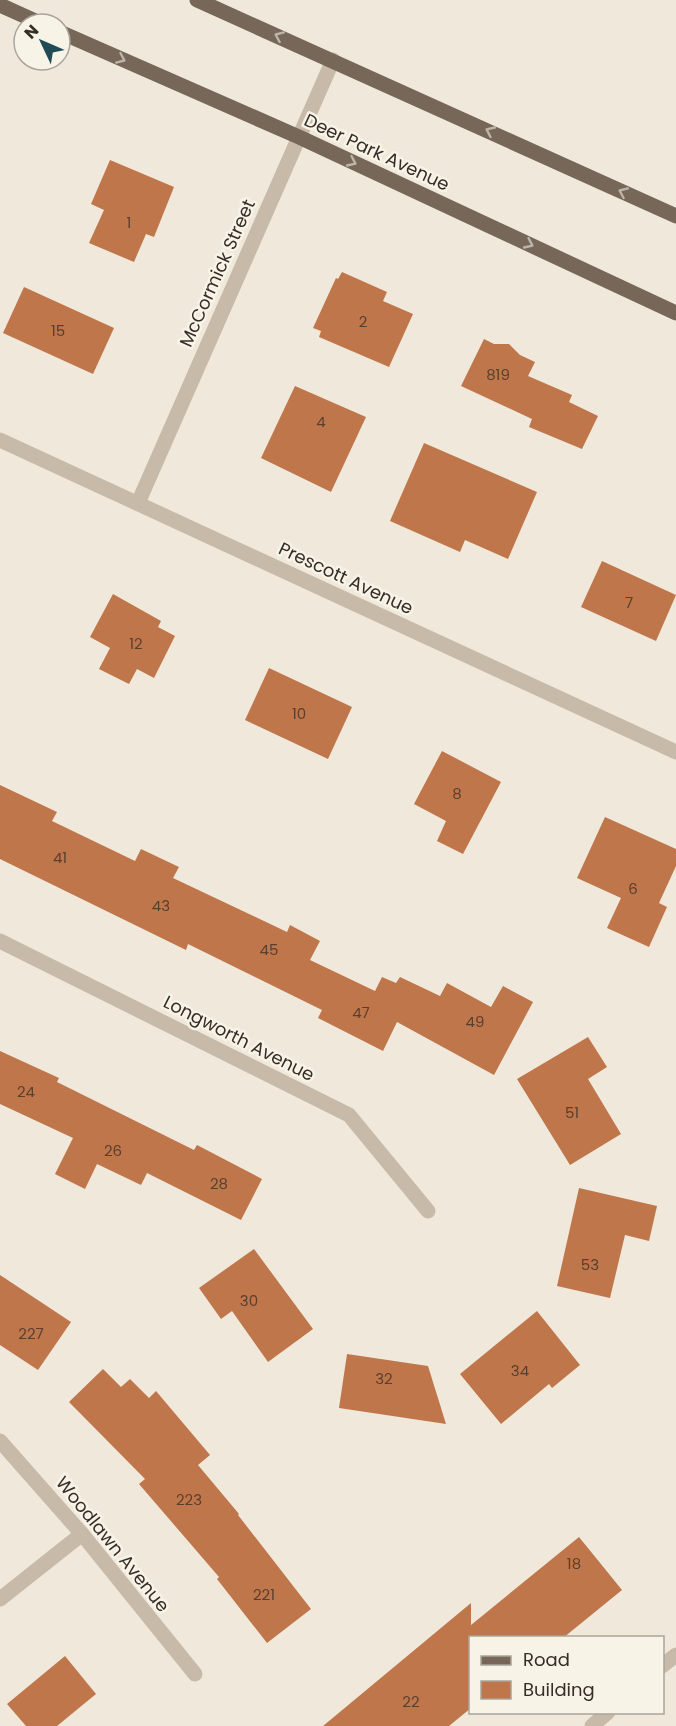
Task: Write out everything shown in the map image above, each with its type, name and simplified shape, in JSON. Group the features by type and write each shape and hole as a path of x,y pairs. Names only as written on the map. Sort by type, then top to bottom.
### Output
{"main road":[{"path":"197,0 676,216"},
{"path":"0,5 15,12"},
{"name":"Deer Park Avenue","path":"72,37 299,137 676,313"}],"street":[{"name":"McCormick Street","path":"138,503 333,60"},
{"name":"Prescott Avenue","path":"0,440 676,752"},
{"name":"Longworth Avenue","path":"0,940 349,1115 428,1211"},
{"name":"Woodlawn Avenue","path":"0,1441 82,1534 195,1674"},
{"path":"0,1599 82,1534"},
{"path":"664,1665 676,1655"},
{"path":"592,1726 607,1714"}],"building":[{"path":"110,160 174,187 154,237 146,234 134,262 89,243 104,210 91,204"},
{"path":"342,272 387,292 383,301 413,314 389,367 319,337 321,331 313,328 336,278 338,279"},
{"path":"24,287 114,328 93,374 3,333"},
{"path":"484,339 494,344 509,344 520,355 535,362 528,376 572,395 569,402 598,416 582,449 529,427 532,419 461,386"},
{"path":"295,386 366,417 331,492 261,458"},
{"path":"424,443 537,492 508,559 465,540 460,552 390,521"},
{"path":"602,561 676,595 656,641 581,607"},
{"path":"113,594 161,621 158,627 175,636 154,678 137,669 129,684 99,669 110,648 90,637"},
{"path":"269,668 352,707 328,759 245,720"},
{"path":"442,751 501,782 463,854 437,841 446,821 414,804"},
{"path":"0,785 57,812 52,821 135,861 141,849 179,867 173,878 287,932 290,925 320,941 310,960 375,991 382,977 396,983 400,977 440,996 447,983 491,1007 503,986 533,1002 494,1075 397,1022 383,1051 318,1018 322,1010 188,944 186,950 0,859"},
{"path":"605,817 676,849 676,866 659,903 667,907 649,947 607,928 621,898 577,878"},
{"path":"588,1037 607,1067 588,1079 621,1134 570,1165 517,1079"},
{"path":"0,1051 59,1078 57,1082 194,1150 197,1145 262,1179 241,1220 147,1173 141,1185 97,1164 85,1189 55,1174 73,1138 0,1104"},
{"path":"579,1188 657,1206 649,1241 625,1235 610,1298 557,1286"},
{"path":"254,1249 313,1329 268,1362 232,1311 221,1319 199,1288"},
{"path":"0,1275 71,1322 38,1370 0,1345"},
{"path":"537,1311 580,1365 552,1388 549,1384 501,1424 460,1374"},
{"path":"347,1354 428,1366 446,1424 339,1408"},
{"path":"103,1369 121,1387 130,1379 149,1398 156,1391 210,1455 198,1465 239,1514 311,1609 267,1643 217,1579 219,1577 139,1484 145,1479 69,1402"},
{"path":"579,1537 622,1590 565,1636 469,1636 469,1710 449,1726 323,1726 471,1603 471,1625"},
{"path":"65,1656 96,1694 57,1726 26,1726 7,1704"}]}
